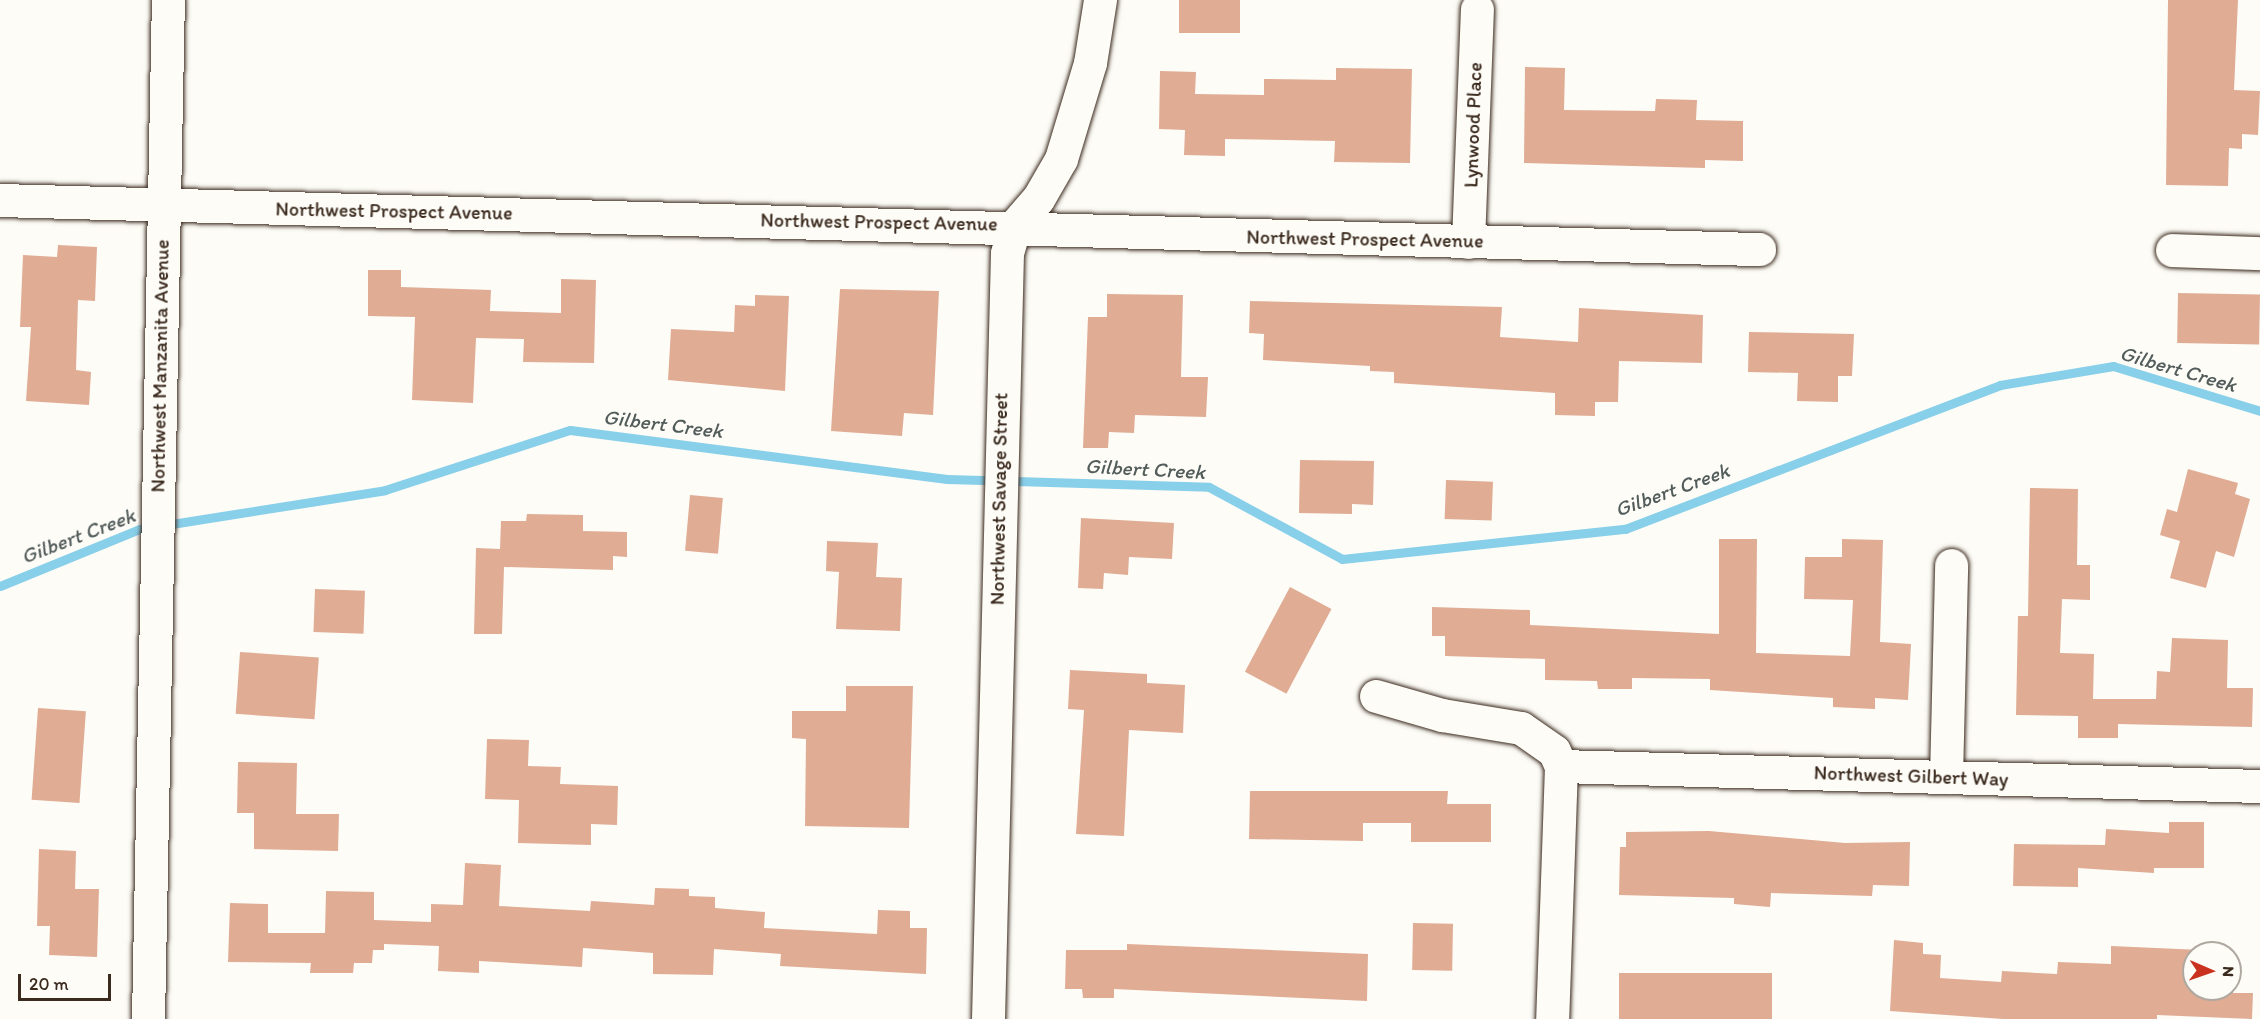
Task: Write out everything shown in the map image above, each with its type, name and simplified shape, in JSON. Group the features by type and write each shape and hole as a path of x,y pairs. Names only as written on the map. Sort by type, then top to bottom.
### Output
{"street":[{"name":"Northwest Manzanita Avenue","path":"148,1019 168,0"},
{"name":"Northwest Savage Street","path":"988,1019 1001,382 1007,253 1015,225 1061,159 1090,63 1100,0"},
{"name":"Lynwood Place","path":"1468,242 1477,9"},
{"name":"Northwest Prospect Avenue","path":"0,200 1015,225 1468,242 1759,249"},
{"path":"2172,250 2260,253"},
{"path":"1946,777 1951,565"},
{"path":"1376,696 1442,715 1521,728 1554,751 1561,766 1552,1019"},
{"name":"Northwest Gilbert Way","path":"1561,766 2260,786"}],"building":[{"path":"1179,0 1240,0 1240,33 1179,33"},
{"path":"2168,0 2238,0 2234,90 2260,91 2258,135 2242,134 2242,149 2229,148 2228,186 2166,185"},
{"path":"1525,67 1565,68 1564,110 1655,111 1656,99 1697,100 1696,120 1743,121 1743,161 1705,160 1705,168 1524,163"},
{"path":"1336,68 1412,69 1410,163 1334,162 1335,141 1225,139 1225,156 1184,155 1185,130 1159,129 1160,71 1196,72 1195,94 1264,95 1264,79 1336,80"},
{"path":"58,245 97,247 95,301 78,300 76,370 91,372 89,405 26,401 31,327 20,327 23,255 57,257"},
{"path":"368,270 401,270 401,287 491,290 490,311 561,313 561,279 596,280 594,363 523,362 524,339 476,338 473,403 412,400 415,317 368,316"},
{"path":"840,289 939,291 933,415 904,413 902,436 831,431"},
{"path":"2178,293 2260,294 2259,344 2177,343"},
{"path":"1107,294 1183,295 1181,377 1208,377 1206,417 1135,415 1134,433 1109,432 1108,448 1083,448 1088,317 1107,317"},
{"path":"755,295 789,296 785,391 668,380 671,329 734,332 735,305 755,306"},
{"path":"1250,301 1502,307 1500,337 1578,342 1579,308 1703,315 1702,363 1619,361 1618,402 1595,402 1595,416 1555,415 1555,393 1394,383 1394,372 1370,371 1370,366 1263,360 1264,334 1249,333"},
{"path":"1749,332 1854,334 1852,376 1838,376 1838,402 1797,401 1798,373 1748,372"},
{"path":"1300,460 1374,461 1373,505 1352,504 1352,514 1299,513"},
{"path":"2188,469 2238,483 2235,494 2250,499 2234,557 2216,551 2206,588 2170,578 2180,541 2160,535 2167,509 2177,512"},
{"path":"1446,480 1493,482 1492,521 1445,519"},
{"path":"2030,488 2078,489 2077,565 2090,565 2090,600 2062,599 2060,653 2094,654 2093,699 2156,699 2157,671 2170,672 2172,638 2228,640 2227,688 2253,688 2252,727 2118,724 2118,738 2078,738 2078,716 2016,715 2018,616 2028,616"},
{"path":"690,495 723,498 718,554 685,551"},
{"path":"527,514 583,515 583,531 627,532 627,557 613,556 613,570 504,567 502,634 474,634 476,548 500,549 501,521 526,521"},
{"path":"1081,518 1174,523 1172,559 1129,557 1128,575 1104,573 1103,589 1078,588"},
{"path":"1719,539 1757,539 1756,653 1850,656 1853,600 1804,599 1805,557 1842,557 1842,539 1883,540 1880,642 1911,644 1908,700 1875,698 1875,709 1833,707 1833,698 1710,690 1710,679 1632,678 1632,689 1598,689 1597,681 1545,680 1545,659 1445,656 1445,636 1432,636 1432,607 1530,610 1530,625 1719,634"},
{"path":"827,541 878,543 876,577 902,578 900,631 836,629 839,572 826,571"},
{"path":"1290,587 1331,609 1286,694 1245,672"},
{"path":"315,589 365,591 363,634 313,632"},
{"path":"240,652 319,658 314,719 236,714"},
{"path":"1070,670 1147,674 1147,683 1185,685 1183,733 1129,730 1124,836 1076,834 1084,710 1068,709"},
{"path":"846,686 913,686 909,828 805,826 806,739 792,738 792,711 846,711"},
{"path":"38,708 86,711 79,803 32,800"},
{"path":"487,739 529,740 528,766 561,767 560,784 618,786 617,825 591,824 591,845 518,843 519,800 485,799"},
{"path":"238,762 297,763 296,814 339,814 338,851 254,849 254,813 237,813"},
{"path":"1250,791 1448,791 1447,804 1491,804 1491,842 1411,842 1411,823 1363,823 1363,841 1249,839"},
{"path":"2169,822 2204,822 2204,868 2154,868 2154,873 2078,868 2078,887 2013,886 2014,844 2105,845 2106,829 2169,833"},
{"path":"1709,831 1845,843 1910,842 1909,886 1873,885 1872,896 1771,893 1770,907 1734,904 1734,898 1619,895 1620,847 1626,847 1626,832"},
{"path":"39,849 76,851 75,889 99,889 97,957 49,955 50,926 37,926"},
{"path":"465,863 501,865 499,906 590,911 591,901 654,905 655,888 689,889 689,896 715,897 715,908 765,912 764,928 877,934 878,910 910,911 910,928 927,928 926,974 780,966 781,954 714,949 713,975 653,974 653,953 583,948 582,967 479,961 479,973 438,971 439,946 384,944 384,950 373,950 372,963 354,963 353,973 310,973 311,963 228,962 230,903 268,904 268,933 325,933 326,891 374,892 374,920 431,922 431,904 463,905"},
{"path":"1413,923 1453,924 1452,971 1412,970"},
{"path":"1894,940 1923,943 1923,954 1941,955 1940,978 2001,982 2002,971 2057,974 2058,962 2111,964 2111,946 2182,949 2182,1001 2242,1001 2242,993 2253,993 2252,1019 2157,1015 2157,1019 2003,1019 1890,1011"},
{"path":"1127,944 1368,954 1367,1001 1114,989 1114,998 1083,998 1082,989 1065,989 1066,950 1127,950"},
{"path":"1619,973 1772,973 1772,1019 1619,1019"}],"waterway":[{"name":"Gilbert Creek","path":"0,586 140,529 385,490 570,430 947,479 1209,487 1342,559 1625,529 2000,385 2113,366 2260,411"}]}
